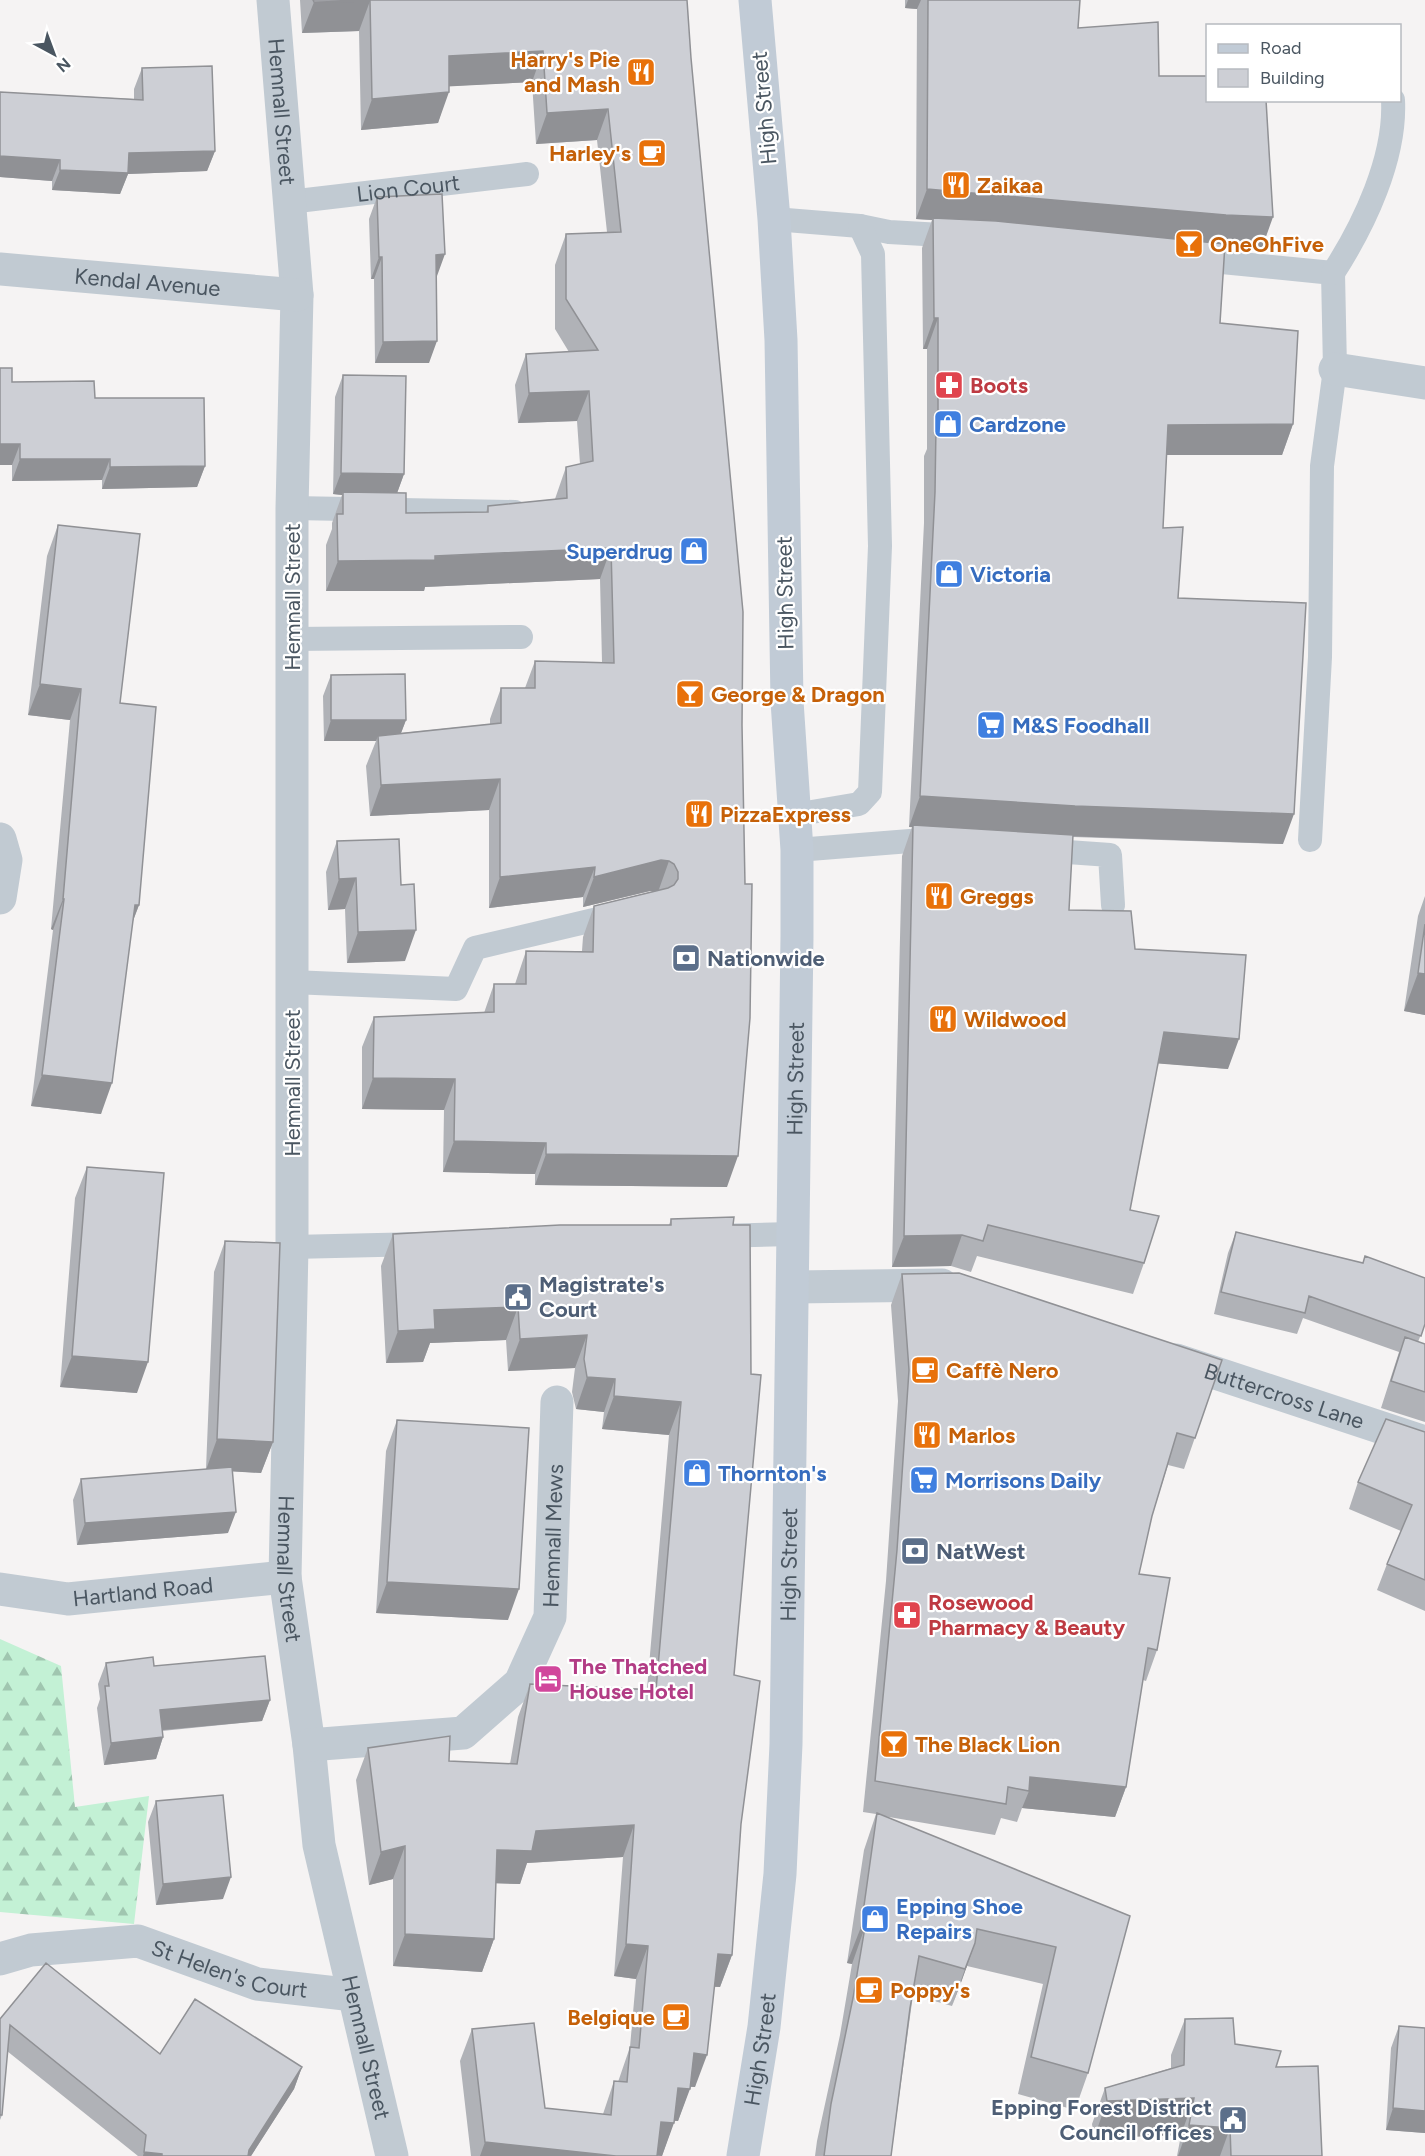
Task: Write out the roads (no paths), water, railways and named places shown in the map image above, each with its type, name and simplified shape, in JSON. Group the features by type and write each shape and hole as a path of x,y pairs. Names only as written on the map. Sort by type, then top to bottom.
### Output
{"main road":[{"name":"High Street","path":"743,2156 764,2027 780,1874 786,1744 797,964 797,850 787,701 781,340 774,219 755,0"}],"street":[{"name":"Hemnall Street","path":"273,0 297,295 292,508 292,1247 285,1577 309,1745 319,1845 392,2156"},
{"name":"Kendal Avenue","path":"0,268 297,295"},
{"path":"1335,369 1425,383"},
{"path":"0,839 6,860 0,898"},
{"path":"794,1287 951,1285 974,1292"},
{"name":"Buttercross Lane","path":"1143,1348 1425,1442"},
{"name":"Hemnall Mews","path":"309,1745 463,1733 520,1683 550,1617 557,1402"},
{"name":"Hartland Road","path":"0,1589 68,1599 285,1577"},
{"name":"St Helen's Court","path":"0,1959 31,1950 138,1941 257,1984 354,1995"}],"lane":[{"path":"1310,840 1320,657 1322,466 1335,369 1333,273 1367,215 1394,119 1393,102"},
{"name":"Lion Court","path":"289,202 527,174"},
{"path":"774,219 860,226 889,232 986,238"},
{"path":"794,815 859,804 870,792 880,546 873,254 860,226"},
{"path":"1171,257 1333,273"},
{"path":"292,508 515,512"},
{"path":"292,639 521,637"},
{"path":"797,850 910,841 957,844"},
{"path":"1016,849 1110,855 1113,905"},
{"path":"292,982 456,989 475,948 642,908"},
{"path":"699,1236 792,1234"},
{"path":"292,1247 441,1243"}],"place":[{"name":"Harry's Pie and Mash","path":"641,72"},
{"name":"Harley's","path":"652,153"},
{"name":"Zaikaa","path":"956,185"},
{"name":"OneOhFive","path":"1189,244"},
{"name":"Boots","path":"949,385"},
{"name":"Cardzone","path":"948,424"},
{"name":"Superdrug","path":"694,551"},
{"name":"Victoria","path":"949,574"},
{"name":"George & Dragon","path":"690,694"},
{"name":"M&S Foodhall","path":"991,725"},
{"name":"PizzaExpress","path":"699,814"},
{"name":"Greggs","path":"939,896"},
{"name":"Nationwide","path":"686,958"},
{"name":"Wildwood","path":"943,1019"},
{"name":"Magistrate's Court","path":"518,1297"},
{"name":"Caffè Nero","path":"925,1370"},
{"name":"Marlos","path":"927,1435"},
{"name":"Thornton's","path":"697,1473"},
{"name":"Morrisons Daily","path":"924,1480"},
{"name":"NatWest","path":"915,1551"},
{"name":"Rosewood Pharmacy & Beauty","path":"907,1615"},
{"name":"The Thatched House Hotel","path":"548,1679"},
{"name":"The Black Lion","path":"894,1744"},
{"name":"Epping Shoe Repairs","path":"875,1919"},
{"name":"Poppy's","path":"869,1990"},
{"name":"Belgique","path":"676,2017"},
{"name":"Epping Forest District Council offices","path":"1233,2120"}]}
